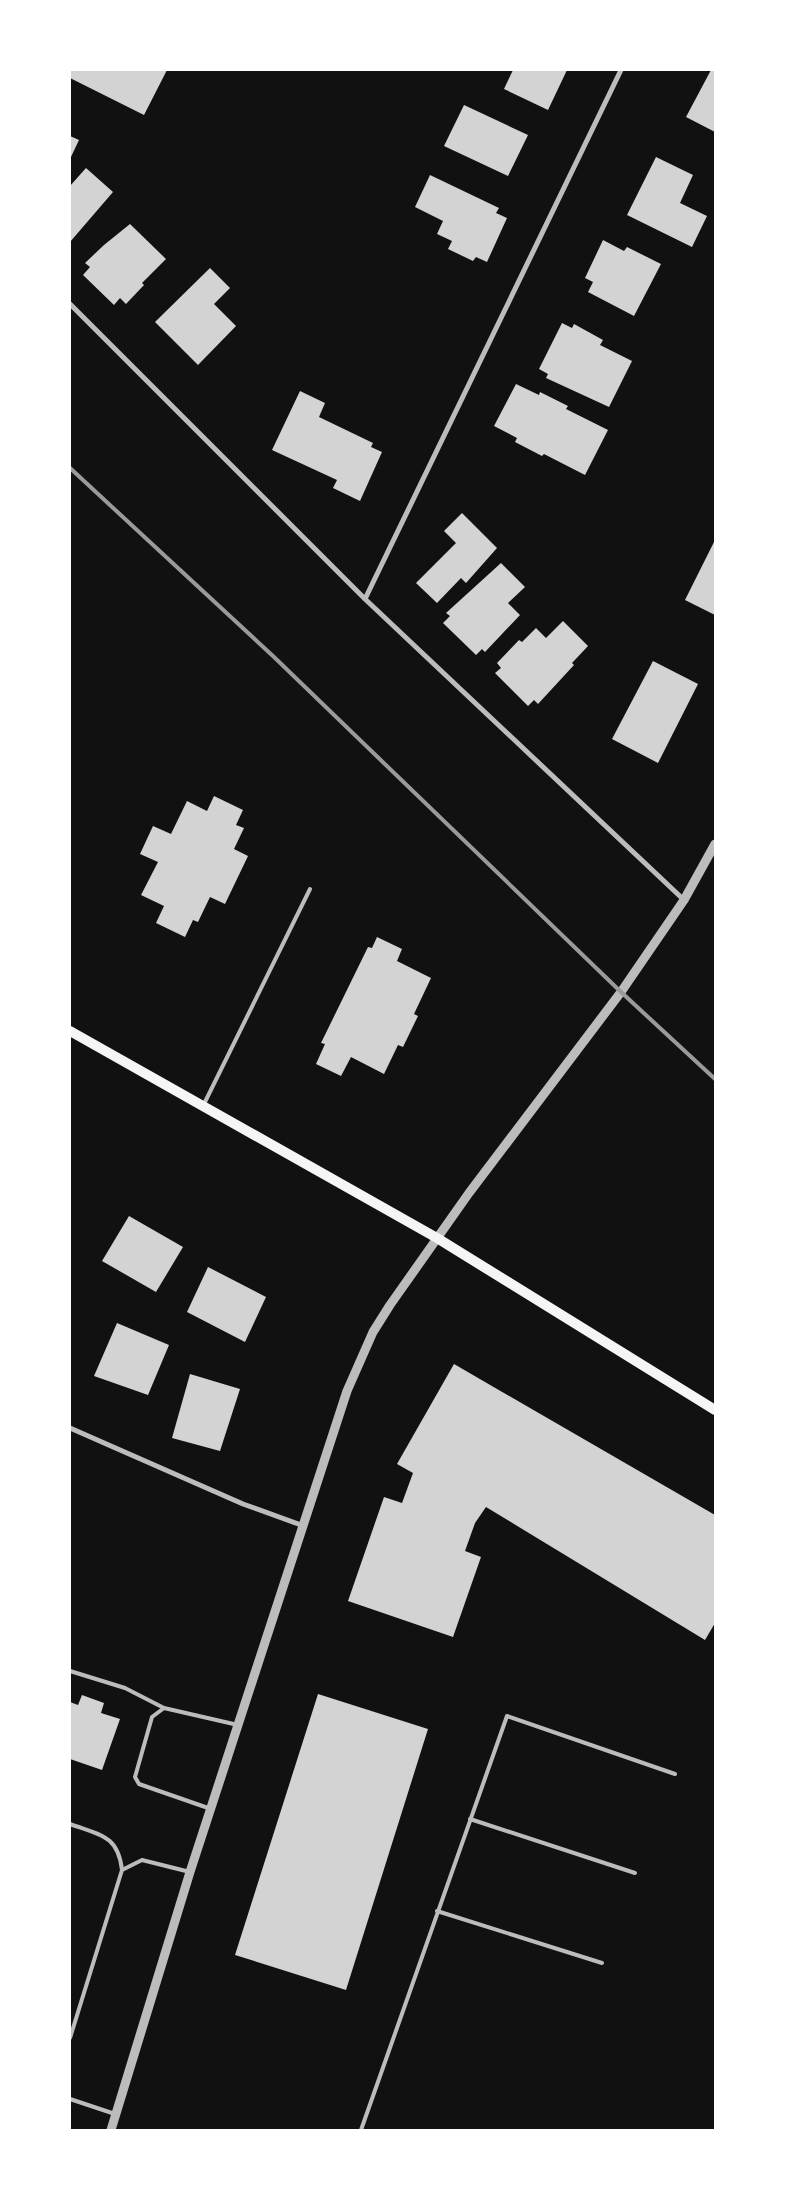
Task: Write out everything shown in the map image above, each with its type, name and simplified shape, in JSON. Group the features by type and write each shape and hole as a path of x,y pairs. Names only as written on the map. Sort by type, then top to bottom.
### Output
{"main road":[{"path":"70,1031 437,1238 715,1410"}],"street":[{"path":"365,599 621,70"},
{"path":"70,304 365,599 684,900"},
{"path":"110,2130 190,1872 347,1392 373,1332 437,1238 621,992 684,900 715,844"},
{"path":"70,1428 243,1504 304,1526"}],"lane":[{"path":"203,1106 310,889"},
{"path":"70,1671 125,1688 164,1708 238,1725"},
{"path":"164,1708 152,1717 135,1777 139,1784 211,1809"},
{"path":"361,2130 507,1716 674,1774"},
{"path":"470,1819 635,1873"},
{"path":"70,1824 102,1836 115,1844 120,1855 122,1870 70,2038"},
{"path":"122,1870 142,1860 190,1872"},
{"path":"437,1911 602,1963"},
{"path":"70,2099 115,2114"}],"building":[{"path":"70,70 167,70 144,115 70,78"},
{"path":"513,70 567,70 548,110 504,89"},
{"path":"711,70 715,70 715,132 686,117"},
{"path":"464,105 528,135 508,176 444,146"},
{"path":"70,136 79,140 70,159"},
{"path":"656,157 693,175 680,203 707,216 692,247 627,215"},
{"path":"86,168 113,192 70,242 70,186"},
{"path":"430,175 499,208 496,213 507,218 487,262 476,257 473,261 448,249 452,241 437,234 443,221 415,207"},
{"path":"130,224 166,259 142,283 144,285 126,304 120,298 114,305 83,275 90,267 85,263"},
{"path":"603,240 624,251 627,247 661,264 634,316 588,292 593,282 585,278"},
{"path":"210,268 230,288 214,304 236,326 198,365 155,322"},
{"path":"562,323 572,328 574,324 603,340 600,345 632,361 609,407 546,378 548,374 539,369"},
{"path":"516,384 539,395 540,392 568,406 566,409 608,430 585,475 544,454 542,456 515,442 517,438 494,426"},
{"path":"300,391 325,403 319,417 373,443 371,447 382,452 360,501 333,488 337,480 272,450"},
{"path":"462,513 497,548 466,583 461,578 437,603 416,583 456,543 444,531"},
{"path":"715,540 715,615 685,600"},
{"path":"501,563 525,587 508,603 520,615 485,652 482,649 476,655 443,623 450,616 446,613"},
{"path":"563,621 588,646 572,663 574,665 538,704 534,700 528,706 495,673 501,668 497,663 519,640 522,642 536,628 546,638"},
{"path":"653,661 698,684 658,763 612,739"},
{"path":"214,796 243,810 236,825 244,828 234,849 248,856 225,904 210,897 198,922 193,920 185,937 156,923 164,906 141,895 158,862 140,854 153,826 171,834 187,801 207,811"},
{"path":"377,937 402,949 397,961 431,978 414,1014 418,1016 403,1047 398,1045 384,1074 351,1057 341,1076 316,1064 325,1044 321,1043 368,947 372,948"},
{"path":"129,1216 183,1247 156,1292 102,1261"},
{"path":"208,1267 266,1297 245,1342 187,1312"},
{"path":"117,1323 169,1345 148,1395 94,1376"},
{"path":"454,1364 715,1515 715,1623 705,1640 486,1507 475,1523 465,1551 481,1557 453,1637 348,1601 384,1497 402,1503 413,1473 397,1464"},
{"path":"190,1374 240,1389 220,1451 172,1438"},
{"path":"318,1694 428,1729 346,1990 235,1955"},
{"path":"82,1695 104,1703 101,1713 120,1719 102,1770 70,1759 70,1702 78,1705"}],"railway":[{"path":"70,468 274,657 621,992 715,1079"}]}
